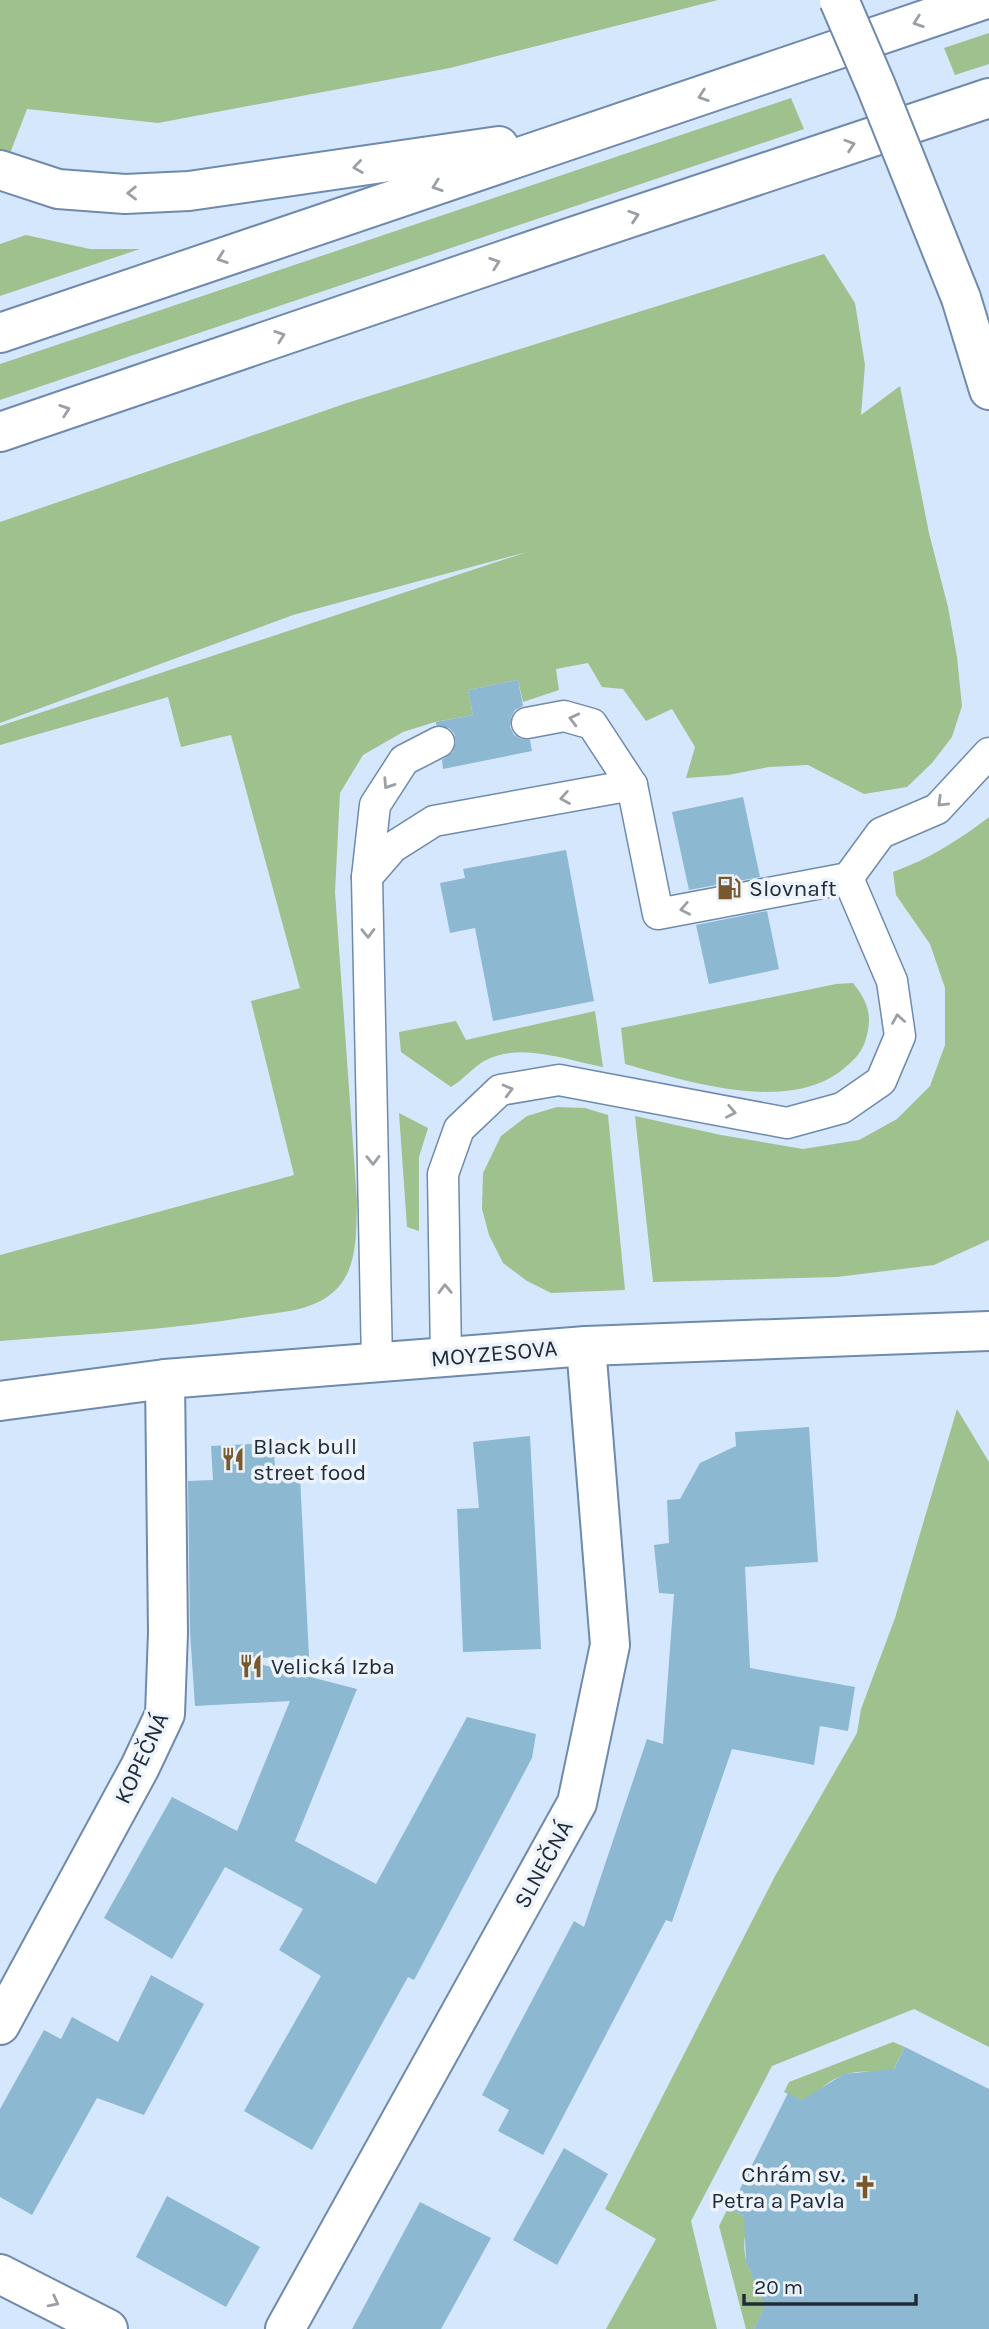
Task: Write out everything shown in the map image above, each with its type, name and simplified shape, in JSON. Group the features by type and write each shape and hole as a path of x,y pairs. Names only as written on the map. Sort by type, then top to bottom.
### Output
{"main road":[{"path":"839,0 961,298 989,390"},
{"path":"0,333 983,0"},
{"path":"0,432 989,98"},
{"path":"0,170 58,189 125,194 189,191 595,133"},
{"path":"989,1301 971,1332 989,1356"},
{"name":"MOYZESOVA","path":"0,1401 165,1379 586,1346 971,1332"},
{"name":"SLNEČNÁ","path":"285,2329 577,1803 610,1645 586,1346"},
{"name":"KOPEČNÁ","path":"0,2025 140,1768 166,1714 168,1633 165,1379"},
{"path":"0,2274 108,2329"}],"lane":[{"path":"527,723 564,716 592,724 632,785 658,915 848,878 881,833 937,809 989,753"},
{"path":"377,1363 367,877 374,805 404,760 439,742"},
{"path":"367,877 393,847 434,821 632,785"},
{"path":"446,1357 443,1174 459,1129 500,1090 559,1080 788,1123 842,1108 881,1081 900,1036 892,981 848,878"}],"green space":[{"path":"0,0 718,0 450,68 158,123 27,109 9,156 0,151"},
{"path":"989,33 989,64 955,75 944,48"},
{"path":"791,98 804,129 0,400 0,364"},
{"path":"26,235 90,249 140,249 0,296 0,244"},
{"path":"824,254 855,303 865,365 861,415 900,386 957,657 962,706 952,737 932,763 907,787 864,794 808,765 769,767 728,775 686,778 695,747 672,709 646,721 623,689 602,687 588,663 556,669 559,690 523,702 518,680 468,690 473,715 435,722 403,732 363,755 340,793 335,892 357,1200 354,1251 347,1275 323,1300 295,1310 160,1328 0,1341 0,1255 294,1175 251,1001 300,988 231,735 181,747 168,697 0,745 0,726 527,552 293,615 0,723 0,522 347,403"},
{"path":"989,817 989,1240 934,1265 837,1277 653,1282 635,1116 803,1149 859,1140 897,1119 930,1086 945,1045 945,988 930,944 896,895 893,872 943,848"},
{"path":"853,983 863,997 868,1011 869,1025 865,1042 850,1064 819,1083 793,1090 736,1090 625,1064 621,1028 836,984"},
{"path":"595,1011 603,1067 544,1054 514,1053 486,1060 451,1087 401,1052 399,1032 456,1021 466,1040"},
{"path":"557,1107 585,1108 608,1115 625,1290 551,1293 527,1281 503,1263 489,1235 482,1209 483,1173 501,1136 527,1116"},
{"path":"399,1113 428,1128 419,1157 419,1231 407,1227"},
{"path":"957,1409 989,1462 989,2047 914,2009 772,2066 691,2221 717,2329 606,2329 656,2239 605,2209 775,1876 857,1733 861,1709 895,1618"},
{"path":"893,2042 905,2047 890,2076 866,2072 845,2075 825,2085 808,2103 784,2092 789,2082"},
{"path":"728,2208 750,2219 744,2241 746,2261 755,2280 769,2297 754,2329 746,2329 719,2226"}],"building":[{"path":"518,680 523,706 515,710 510,727 514,735 530,740 532,751 443,769 442,760 453,752 456,742 454,733 449,728 436,725 436,722 473,715 468,690"},
{"path":"743,797 760,877 689,890 672,812"},
{"path":"566,850 594,1001 493,1021 475,928 450,933 440,883 465,878 463,869"},
{"path":"767,911 779,969 709,984 696,925"},
{"path":"809,1427 818,1562 745,1567 750,1668 855,1687 848,1731 820,1726 814,1765 732,1749 672,1922 666,1920 543,2155 498,2131 509,2110 482,2095 574,1921 584,1927 647,1739 663,1744 674,1594 659,1593 654,1545 669,1543 667,1500 680,1499 700,1463 736,1446 735,1432"},
{"path":"530,1436 541,1649 463,1652 457,1509 479,1508 473,1442"},
{"path":"273,1443 276,1477 300,1476 309,1657 248,1658 248,1661 357,1689 295,1841 376,1884 467,1717 536,1734 532,1758 414,1980 408,1977 312,2150 244,2111 321,1976 279,1950 303,1909 225,1867 172,1959 104,1918 172,1797 237,1831 290,1701 195,1706 190,1632 188,1481 213,1480 211,1446"},
{"path":"151,1975 204,2004 144,2115 97,2098 32,2215 0,2197 0,2109 44,2030 61,2039 72,2017 118,2042"},
{"name":"Chrám sv. Petra a Pavla","path":"905,2047 989,2089 989,2329 754,2329 765,2305 746,2262 744,2216 730,2209 788,2093 802,2100 844,2074 894,2069"},
{"path":"564,2148 608,2174 557,2265 513,2240"},
{"path":"167,2196 260,2247 226,2307 136,2257"},
{"path":"420,2202 491,2238 441,2329 352,2329"}],"place":[{"name":"Slovnaft","path":"729,888"},
{"name":"Black bull street food","path":"233,1459"},
{"name":"Velická Izba","path":"251,1666"},
{"name":"Chrám sv. Petra a Pavla","path":"865,2187"}]}
